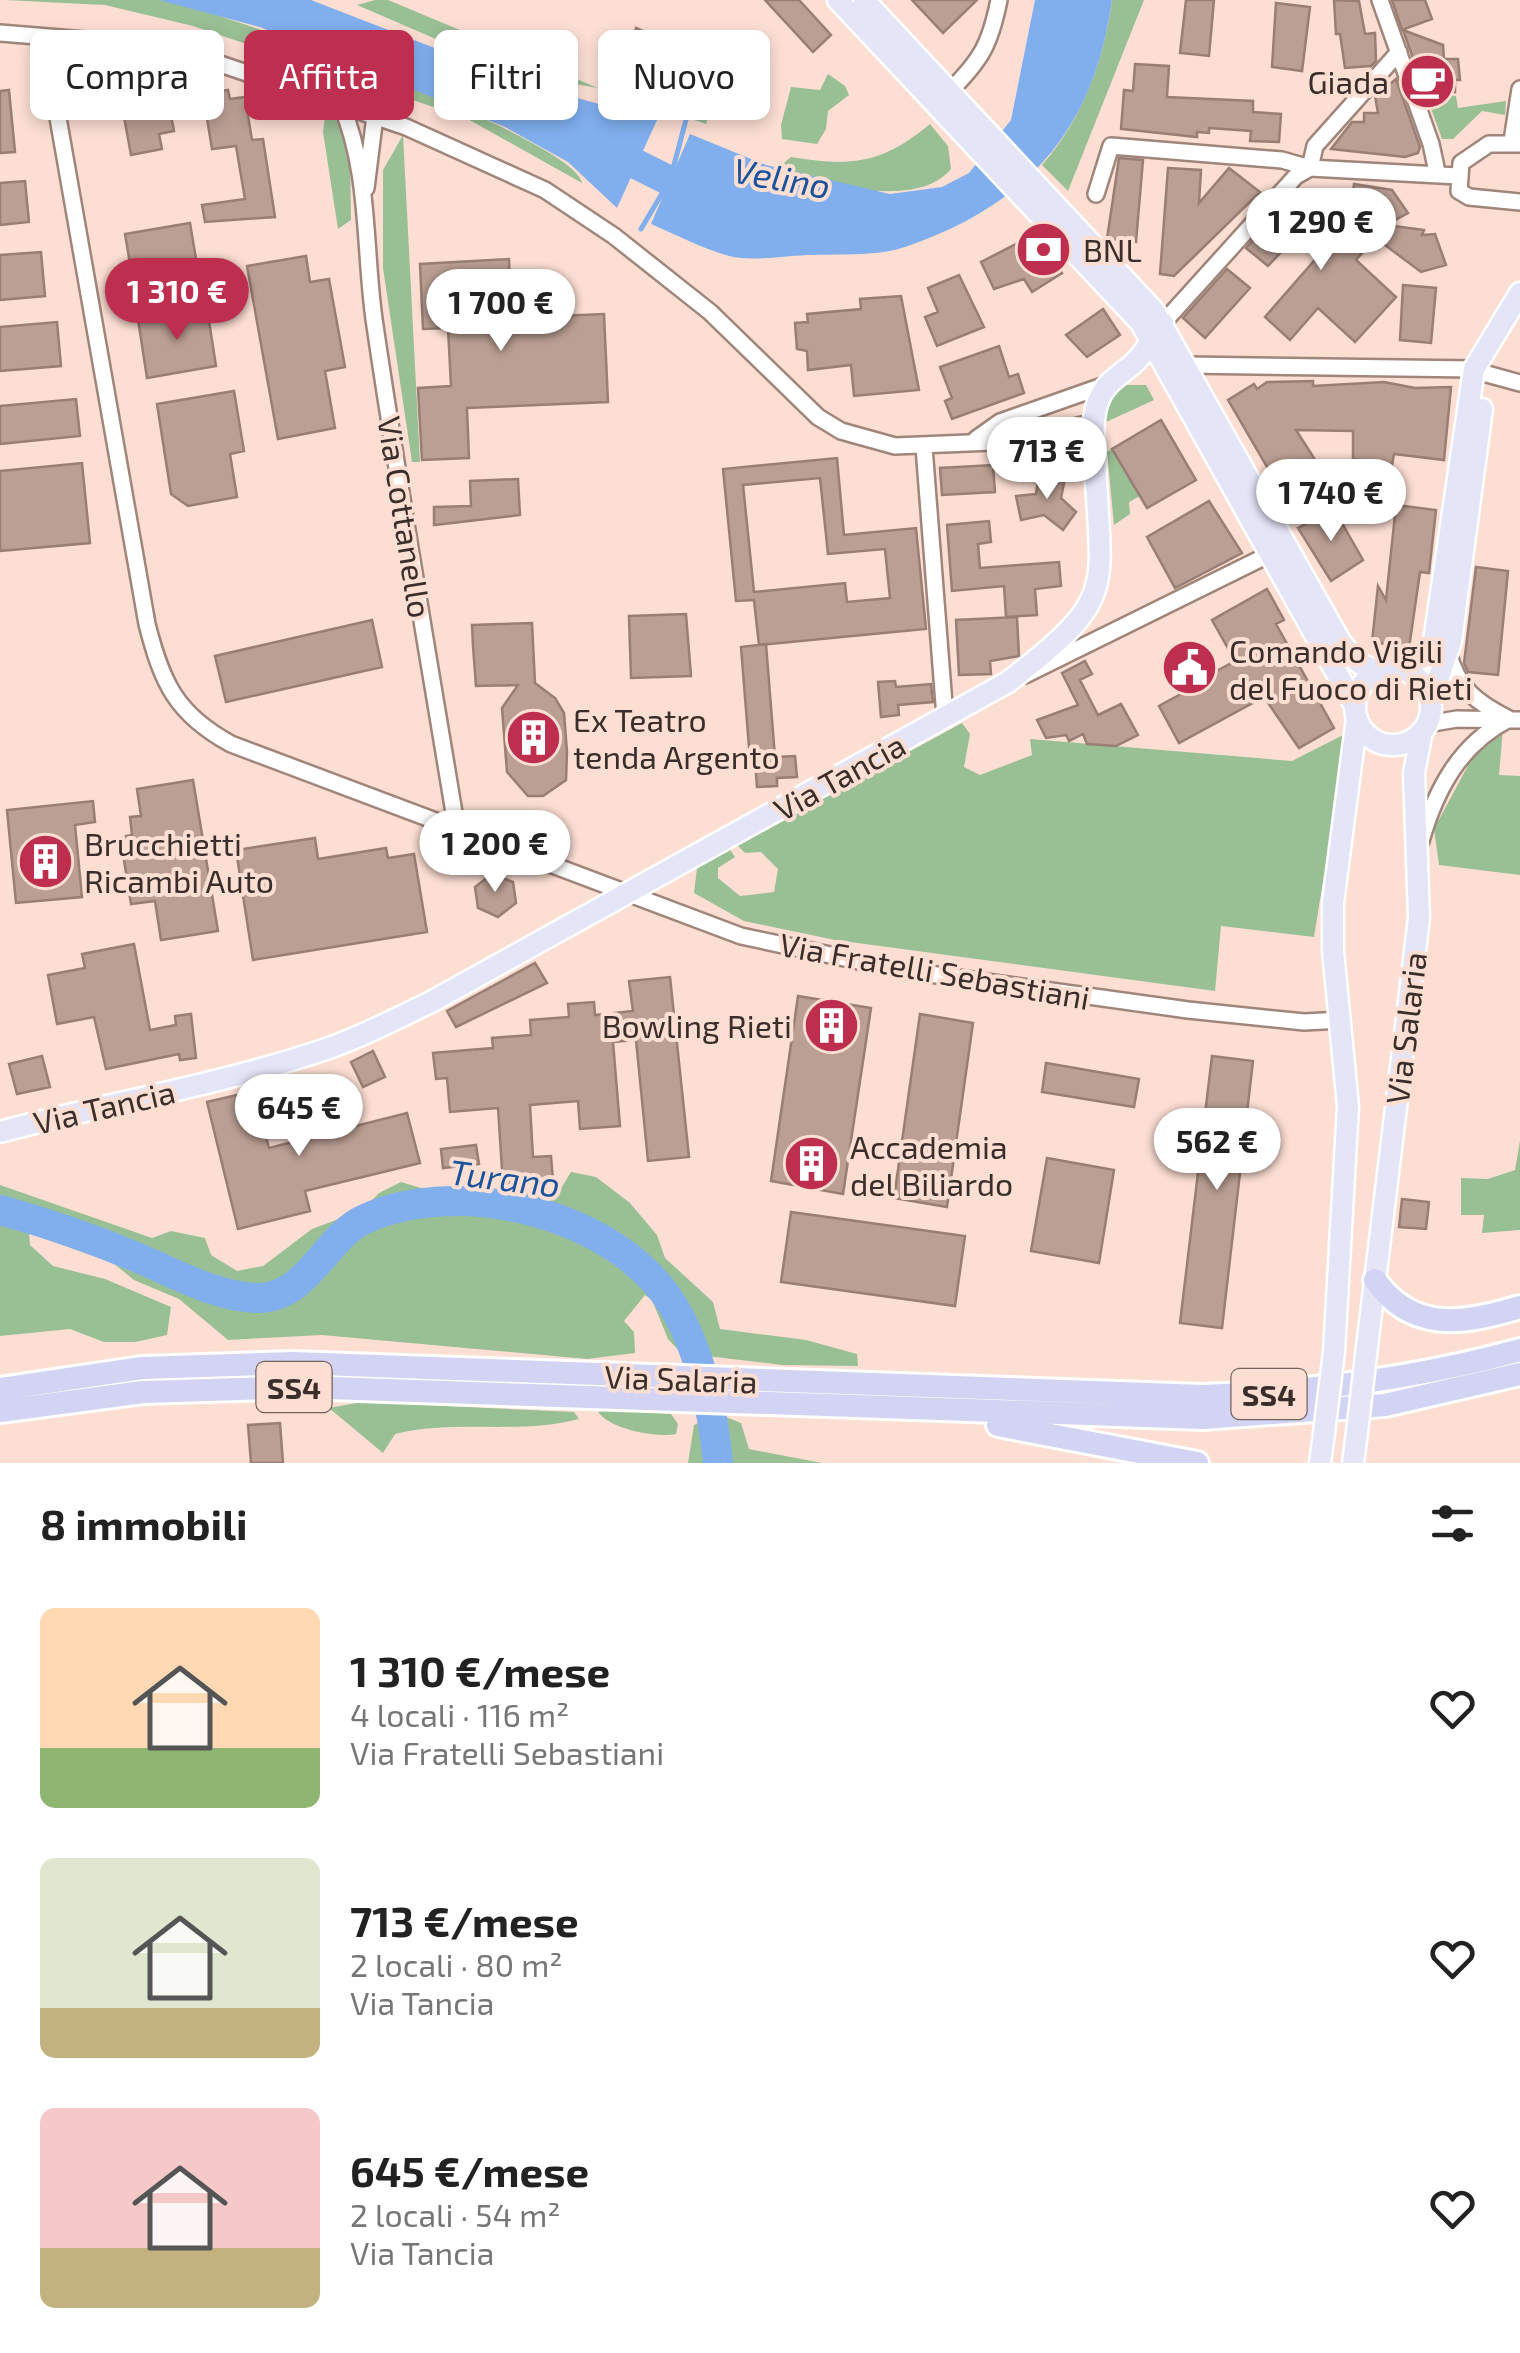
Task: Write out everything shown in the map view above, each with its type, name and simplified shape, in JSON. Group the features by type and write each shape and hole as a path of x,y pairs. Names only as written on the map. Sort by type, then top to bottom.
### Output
{"highway":[{"path":"1376,1280 1388,1299 1424,1320 1464,1321 1520,1308"},
{"name":"Via Salaria","path":"0,1389 142,1368 293,1363 588,1385 775,1393 1305,1392 1442,1372 1520,1350"},
{"name":"Via Salaria","path":"775,1393 900,1409 1132,1419 1308,1414 1445,1394 1520,1374"},
{"name":"Via Salaria","path":"0,1411 144,1392 588,1385"},
{"path":"900,1409 1197,1463"}],"main road":[{"path":"838,0 946,99"},
{"path":"864,0 1141,322 1150,342 1178,372 1341,643 1359,663 1416,676 1431,702"},
{"path":"1046,209 1162,323 1178,372 1268,554 1370,737 1392,744 1403,743 1424,727 1448,652 1481,371"},
{"path":"1320,1463 1334,1352 1348,1142 1333,903 1356,712 1362,685 1422,658 1434,641 1481,371 1491,338 1520,293"},
{"name":"Via Tancia","path":"0,1132 327,1049 431,1002 1008,682 1067,636 1095,595 1102,549 1094,422 1099,398 1108,384 1138,360 1162,323"},
{"path":"1108,384 1148,374 1178,372"},
{"name":"Via Salaria","path":"1353,1463 1418,918 1414,773 1424,727"}],"street":[{"path":"946,99 978,63 992,36 998,0"},
{"path":"1380,0 1432,144 1436,172"},
{"path":"0,33 30,36"},
{"name":"Via Tancia","path":"1162,323 1296,176 1310,168 1315,146 1399,52"},
{"path":"1520,90 1516,143 1490,144 1461,163 1458,176 1460,191 1469,197 1520,202"},
{"name":"Via Fratelli Sebastiani","path":"58,120 147,624 172,694 188,716 232,744 741,936 900,970 1208,1012 1304,1022 1342,1020"},
{"name":"Via Cottanello","path":"348,120 364,202 374,316 457,831"},
{"name":"Via Cottanello","path":"364,202 374,120"},
{"path":"385,120 472,153 555,196 694,297 818,417 877,444 924,447 1017,442 1094,422"},
{"path":"1096,194 1112,146 1282,160 1310,168 1458,176"},
{"path":"1178,372 1481,371 1520,383"},
{"path":"958,446 989,434 1000,422 1108,384"},
{"path":"1017,442 1070,452 1095,468"},
{"path":"924,447 945,717"},
{"path":"1008,682 1268,554"},
{"path":"1448,652 1453,670 1475,702 1514,719"},
{"path":"1424,727 1457,718 1514,719"},
{"path":"1418,850 1435,800 1464,752 1481,734 1514,719"}],"green space":[{"path":"5,0 159,0 262,30 244,30 244,43 224,36 224,30 205,30 105,5"},
{"path":"388,0 460,30 434,30 434,38 357,5"},
{"path":"1112,0 1144,0 1068,191 1042,165 1069,129 1089,88"},
{"path":"828,74 845,86 849,95 828,111 826,129 817,144 782,139 781,125 791,87 820,90"},
{"path":"414,89 434,97 434,107 414,100"},
{"path":"1425,92 1456,96 1458,108 1506,101 1505,115 1482,111 1453,139 1442,139"},
{"path":"324,120 338,120 350,153 351,220 338,229"},
{"path":"470,120 485,120 521,137 564,163 582,183"},
{"path":"930,124 948,146 951,169 918,188 850,188 788,177 778,168 791,157 849,162 881,155"},
{"path":"403,135 420,462 412,462 383,268 383,170"},
{"path":"1125,385 1146,385 1154,400 1104,423 1113,394"},
{"path":"1112,449 1140,496 1129,502 1130,514 1114,525 1107,452"},
{"path":"962,723 970,734 964,767 980,775 1032,755 1030,739 1292,761 1347,733 1314,937 1221,926 1215,991 835,940 744,921 694,893 697,868 729,848 735,857 718,868 718,878 740,896 774,892 778,869 761,852 745,853 737,845"},
{"path":"1503,728 1499,775 1520,776 1520,875 1439,865 1434,829 1479,745"},
{"path":"1520,1141 1520,1230 1482,1233 1484,1215 1461,1215 1461,1178 1488,1179 1515,1170"},
{"path":"571,1172 596,1177 630,1203 657,1235 665,1258 713,1302 720,1329 806,1340 857,1354 858,1366 782,1365 681,1353 668,1339 652,1300 645,1295 624,1321 634,1332 635,1353 587,1359 322,1335 228,1340 179,1299 134,1280 113,1263 29,1233 30,1245 53,1266 105,1279 171,1307 167,1335 135,1342 104,1342 70,1329 0,1336 0,1185 152,1238 171,1231 205,1238 211,1255 237,1271 263,1266 312,1229 363,1210 379,1193 401,1182 428,1190 557,1195"},
{"path":"362,1402 574,1412 579,1419 534,1426 418,1430 395,1434 383,1453 329,1408"},
{"path":"617,1408 671,1414 678,1424 676,1434 634,1431 612,1423 598,1412"},
{"path":"718,1414 741,1423 749,1449 822,1463 688,1463 694,1425"}],"water":[{"path":"159,0 311,0 388,30 267,30"},
{"path":"1035,0 1112,0 1103,46 1071,124 1020,185 987,209 905,247 860,254 739,258 651,224 690,134 766,165 890,194 942,187 969,173 1011,120"},
{"path":"414,40 434,48 434,98 414,90"},
{"path":"578,98 598,104 598,120 657,120 617,208 568,162 488,120 578,120"}],"building":[{"path":"765,0 799,0 831,35 813,52"},
{"path":"912,0 977,0 943,33"},
{"path":"1186,0 1214,0 1209,56 1180,53"},
{"path":"1334,0 1359,1 1365,34 1375,33 1376,61 1371,66 1345,68 1340,34 1336,34"},
{"path":"1392,0 1425,0 1432,19 1402,30"},
{"path":"1276,3 1310,7 1302,71 1272,67"},
{"path":"1403,30 1443,45 1444,59 1458,59 1460,80 1455,80 1455,92 1424,89"},
{"path":"1135,64 1169,66 1167,97 1253,101 1253,112 1281,114 1279,142 1250,141 1251,131 1209,128 1209,133 1197,132 1197,137 1121,129 1124,90 1133,91"},
{"path":"1396,79 1420,147 1418,153 1405,157 1331,149 1352,122 1364,122 1364,113 1378,113 1375,96"},
{"path":"9,90 15,152 0,153 0,91"},
{"path":"228,90 230,99 244,97 244,120 249,120 252,140 263,139 275,217 205,222 202,205 245,199 236,146 212,149 207,120 224,120 224,91"},
{"path":"125,120 172,120 174,131 159,134 162,149 131,155"},
{"path":"1119,158 1143,160 1136,242 1107,239"},
{"path":"1168,168 1201,170 1199,203 1229,168 1260,192 1174,276 1160,274"},
{"path":"25,181 29,222 0,225 0,183"},
{"path":"1354,184 1392,190 1408,213 1386,225 1424,230 1422,235 1435,234 1446,265 1421,272 1377,239 1361,204 1352,204"},
{"path":"1298,191 1364,251 1356,260 1396,297 1355,342 1318,308 1290,340 1265,317 1319,255 1297,235 1268,266 1246,248"},
{"path":"190,223 200,283 135,293 125,234"},
{"path":"1037,233 1062,273 1032,292 1024,279 994,289 981,262"},
{"path":"41,252 45,296 0,300 0,255"},
{"path":"306,256 310,282 329,279 345,367 325,371 335,428 278,439 247,266"},
{"path":"509,259 511,318 604,314 608,402 467,408 469,458 422,460 418,388 451,386 448,328 423,329 420,264"},
{"path":"1227,269 1250,288 1205,338 1183,318"},
{"path":"959,275 984,327 937,346 925,317 938,312 928,288"},
{"path":"1403,285 1436,288 1431,343 1400,340"},
{"path":"901,296 919,390 854,396 851,365 808,370 807,351 797,349 795,323 808,322 807,314 861,309 860,299"},
{"path":"207,308 216,366 147,378 138,319"},
{"path":"1103,309 1120,335 1087,357 1066,335"},
{"path":"57,322 61,366 0,371 0,327"},
{"path":"999,346 1009,377 1018,374 1024,393 952,419 945,401 952,398 940,367"},
{"path":"1313,381 1313,386 1384,382 1415,388 1451,387 1444,460 1394,454 1392,465 1353,459 1353,431 1296,430 1319,466 1281,491 1228,400 1254,384 1257,389 1267,382"},
{"path":"234,391 244,451 230,454 237,497 188,506 171,494 157,404"},
{"path":"76,399 80,436 0,444 0,406"},
{"path":"1161,420 1196,480 1147,508 1112,449"},
{"path":"837,458 844,535 916,528 926,629 759,645 754,600 736,601 723,469","holes":["820,478 828,554 885,549 890,598 847,602 845,583 754,592 743,485"]},
{"path":"82,463 90,543 0,551 0,471"},
{"path":"993,465 995,492 942,495 940,468"},
{"path":"1039,474 1065,478 1061,498 1076,512 1063,530 1044,515 1021,520 1016,496 1036,494"},
{"path":"518,479 520,515 434,525 434,507 471,506 470,481"},
{"path":"1209,501 1242,553 1175,588 1147,537"},
{"path":"1396,505 1436,510 1429,573 1420,572 1409,648 1372,642 1378,586 1386,600"},
{"path":"1334,509 1363,560 1331,581 1298,528"},
{"path":"989,521 991,542 978,544 980,568 1059,562 1061,586 1035,589 1037,615 1006,617 1004,586 952,591 947,525"},
{"path":"1476,567 1508,571 1498,675 1468,672 1464,663"},
{"path":"1267,589 1284,620 1276,624 1334,728 1299,748 1264,697 1179,743 1159,706 1188,690 1182,680 1205,667 1209,675 1235,661 1212,620"},
{"path":"686,614 691,676 631,678 629,616"},
{"path":"1017,617 1019,656 990,661 991,674 959,675 956,620"},
{"path":"372,620 382,667 226,702 215,656"},
{"path":"532,623 535,683 555,698 564,713 567,752 566,780 543,796 528,796 507,772 502,708 518,685 476,686 473,646 472,625"},
{"path":"766,644 775,757 795,756 797,777 777,778 777,786 757,787 754,747 749,747 741,647"},
{"path":"1085,661 1092,674 1080,680 1098,715 1121,704 1138,735 1116,746 1087,744 1083,734 1069,741 1066,735 1046,738 1037,720 1078,705 1062,673"},
{"path":"895,681 896,687 931,684 933,702 898,705 899,715 881,717 878,682"},
{"path":"193,780 218,931 161,940 155,901 131,904 123,854 128,853 126,836 132,835 130,817 141,816 137,789"},
{"name":"Brucchietti Ricambi Auto","path":"93,801 95,822 75,825 82,897 16,903 7,810"},
{"path":"315,838 318,859 386,848 388,858 414,854 427,932 253,960 236,850"},
{"path":"492,874 513,882 516,903 498,917 478,908 475,887"},
{"path":"134,944 150,1030 176,1025 175,1016 191,1014 196,1058 180,1060 179,1054 106,1069 94,1017 57,1024 48,975 85,968 82,954"},
{"path":"535,963 547,983 456,1027 447,1011"},
{"path":"670,977 689,1157 648,1161 636,1040 613,1042 620,1126 580,1129 578,1101 530,1105 533,1157 551,1156 553,1181 503,1184 498,1108 450,1112 447,1078 436,1079 433,1053 493,1048 492,1038 531,1035 530,1020 569,1017 568,1004 594,1002 595,1015 633,1011 629,981"},
{"path":"798,996 871,1008 843,1194 771,1181"},
{"path":"920,1014 973,1023 947,1207 894,1198"},
{"path":"373,1051 385,1077 363,1087 351,1062"},
{"path":"42,1056 50,1087 17,1094 9,1064"},
{"path":"1212,1056 1253,1061 1222,1328 1180,1323"},
{"path":"1046,1063 1139,1079 1134,1107 1042,1092"},
{"path":"254,1091 269,1148 407,1113 420,1163 305,1191 310,1211 238,1229 207,1102"},
{"path":"476,1145 479,1164 443,1168 441,1149"},
{"path":"1047,1158 1114,1170 1099,1263 1031,1251"},
{"path":"1402,1199 1429,1202 1426,1229 1399,1227"},
{"path":"791,1212 965,1236 955,1306 781,1282"},
{"path":"280,1423 283,1463 251,1463 248,1425"}],"waterway":[{"path":"641,229 670,180 686,120"},
{"name":"Velino","path":"600,146 706,199"},
{"name":"Turano","path":"0,1210 102,1243 211,1289 258,1298 290,1288 351,1227 365,1219 403,1207 445,1201 533,1211 575,1226 613,1246 646,1272 672,1304 704,1381 718,1463"}],"place":[{"name":"Giada","path":"1428,81"},
{"name":"BNL","path":"1044,249"},
{"name":"Comando Vigili del Fuoco di Rieti","path":"1190,668"},
{"name":"Ex Teatro tenda Argento","path":"534,737"},
{"name":"Brucchietti Ricambi Auto","path":"45,861"},
{"name":"Bowling Rieti","path":"831,1025"},
{"name":"Accademia del Biliardo","path":"811,1164"}]}
